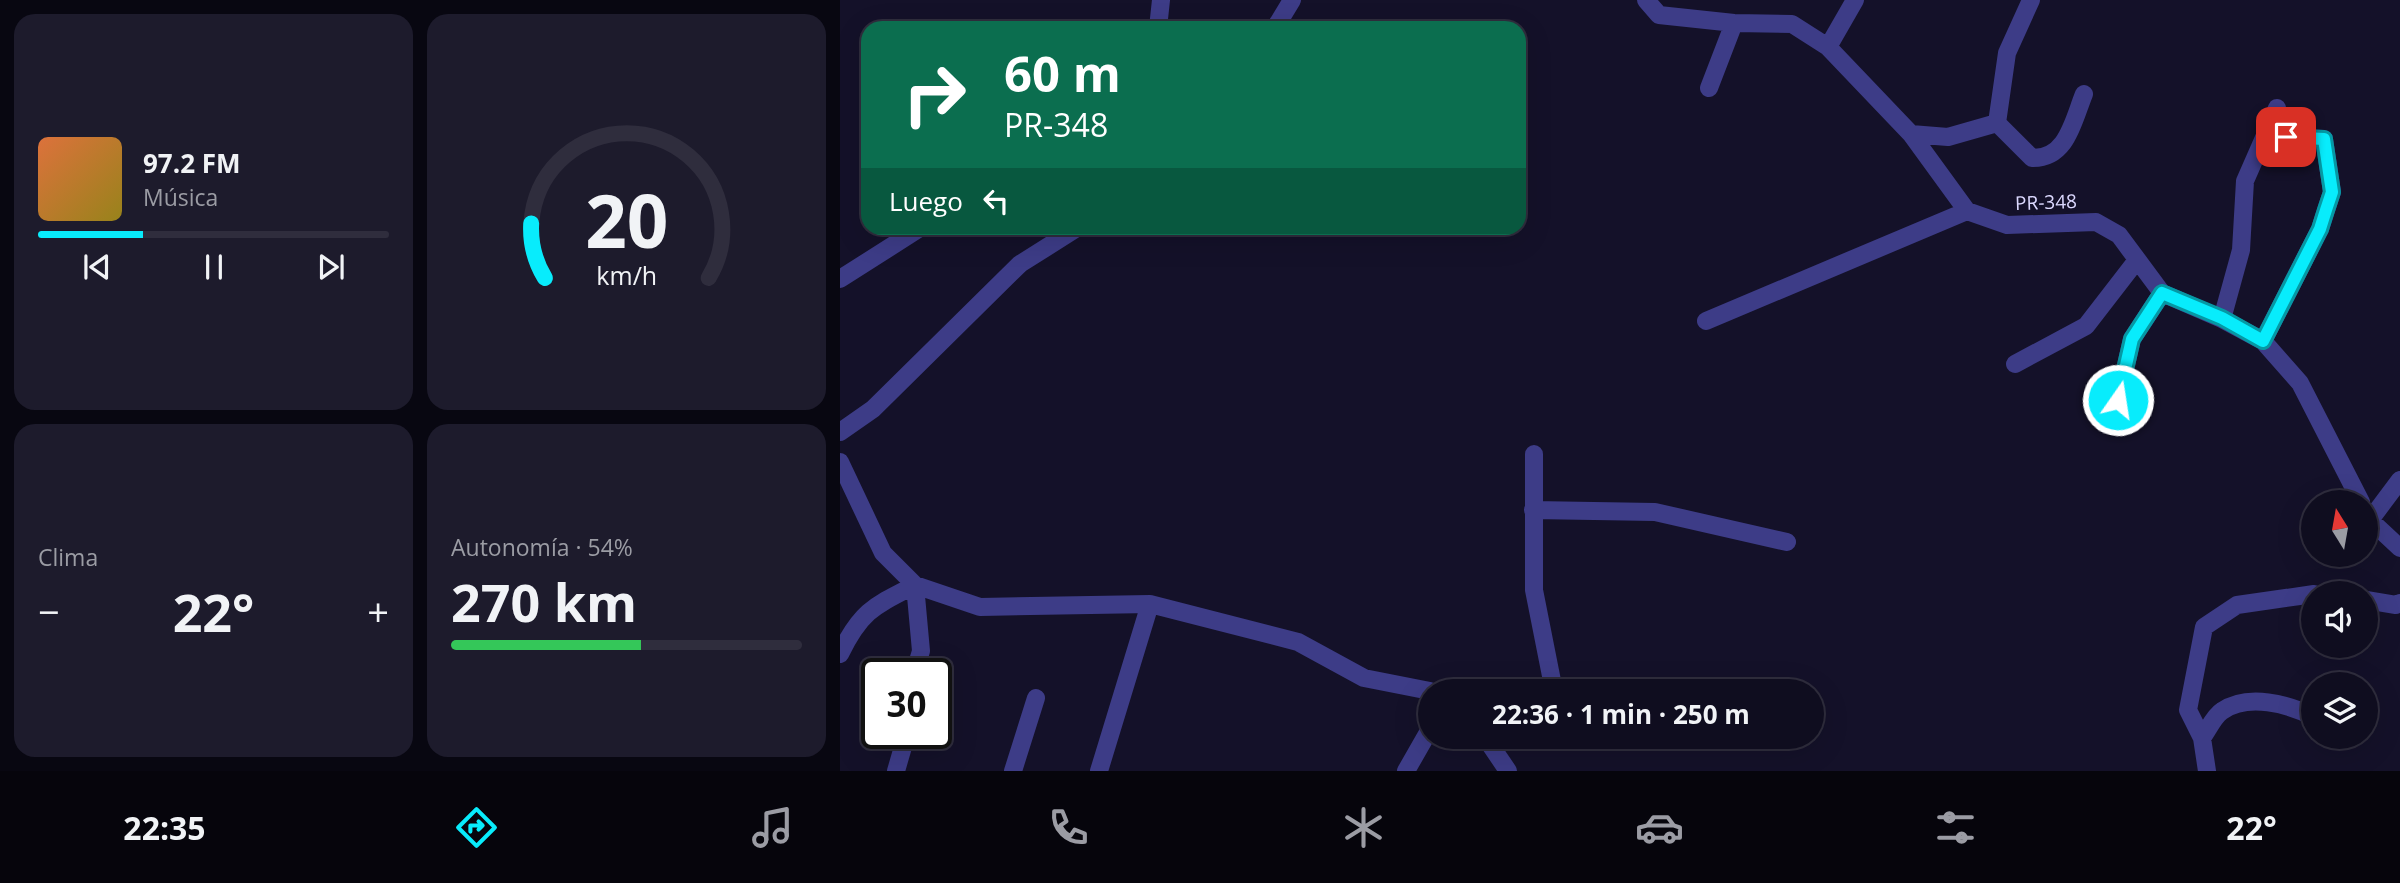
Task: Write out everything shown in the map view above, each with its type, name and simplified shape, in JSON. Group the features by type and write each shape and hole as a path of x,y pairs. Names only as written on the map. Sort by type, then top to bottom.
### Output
{"street":[{"path":"1159,21 1161,0"},
{"path":"1279,21 1292,0"},
{"path":"1646,0 1659,15 1734,23 1793,24 1828,47 1911,134 1967,211 1706,321"},
{"path":"1828,47 1855,0"},
{"path":"1997,124 2007,53 2031,0"},
{"path":"1709,88 1734,23"},
{"path":"1997,124 2032,158 2046,158 2063,145 2084,94"},
{"path":"2222,318 2241,250 2245,181 2277,108"},
{"path":"1911,134 1948,137 1997,124"},
{"path":"2263,341 2320,229 2332,192 2324,139 2286,137"},
{"name":"PR-348","path":"1967,211 2007,225 2096,222 2119,235 2162,293"},
{"path":"840,279 909,235"},
{"path":"840,432 873,409 1020,264 1066,235"},
{"path":"2015,364 2086,326 2137,260"},
{"path":"2118,400 2132,339 2162,293 2222,318 2263,341 2300,383 2355,490"},
{"path":"1534,454 1534,590 1552,679"},
{"path":"840,463 883,552 915,585 980,607 1150,604 1298,642 1364,678 1418,689"},
{"path":"2378,505 2400,480"},
{"path":"1533,510 1656,512 1787,542"},
{"path":"2378,526 2400,548"},
{"path":"840,654 853,628 875,606 915,585"},
{"path":"915,585 921,651 919,658"},
{"path":"2207,771 2202,738 2188,710 2204,627 2238,605 2301,596"},
{"path":"2378,602 2396,605 2400,603"},
{"path":"1098,771 1150,604"},
{"path":"1013,771 1036,698"},
{"path":"2202,738 2220,711 2248,700 2279,705 2301,713"},
{"path":"895,771 902,749"},
{"path":"1406,771 1419,749"},
{"path":"1495,749 1508,771"}],"route":[{"path":"2118,400 2132,339 2162,293 2222,318 2263,341 2320,229 2332,192 2324,139 2286,137"}]}
